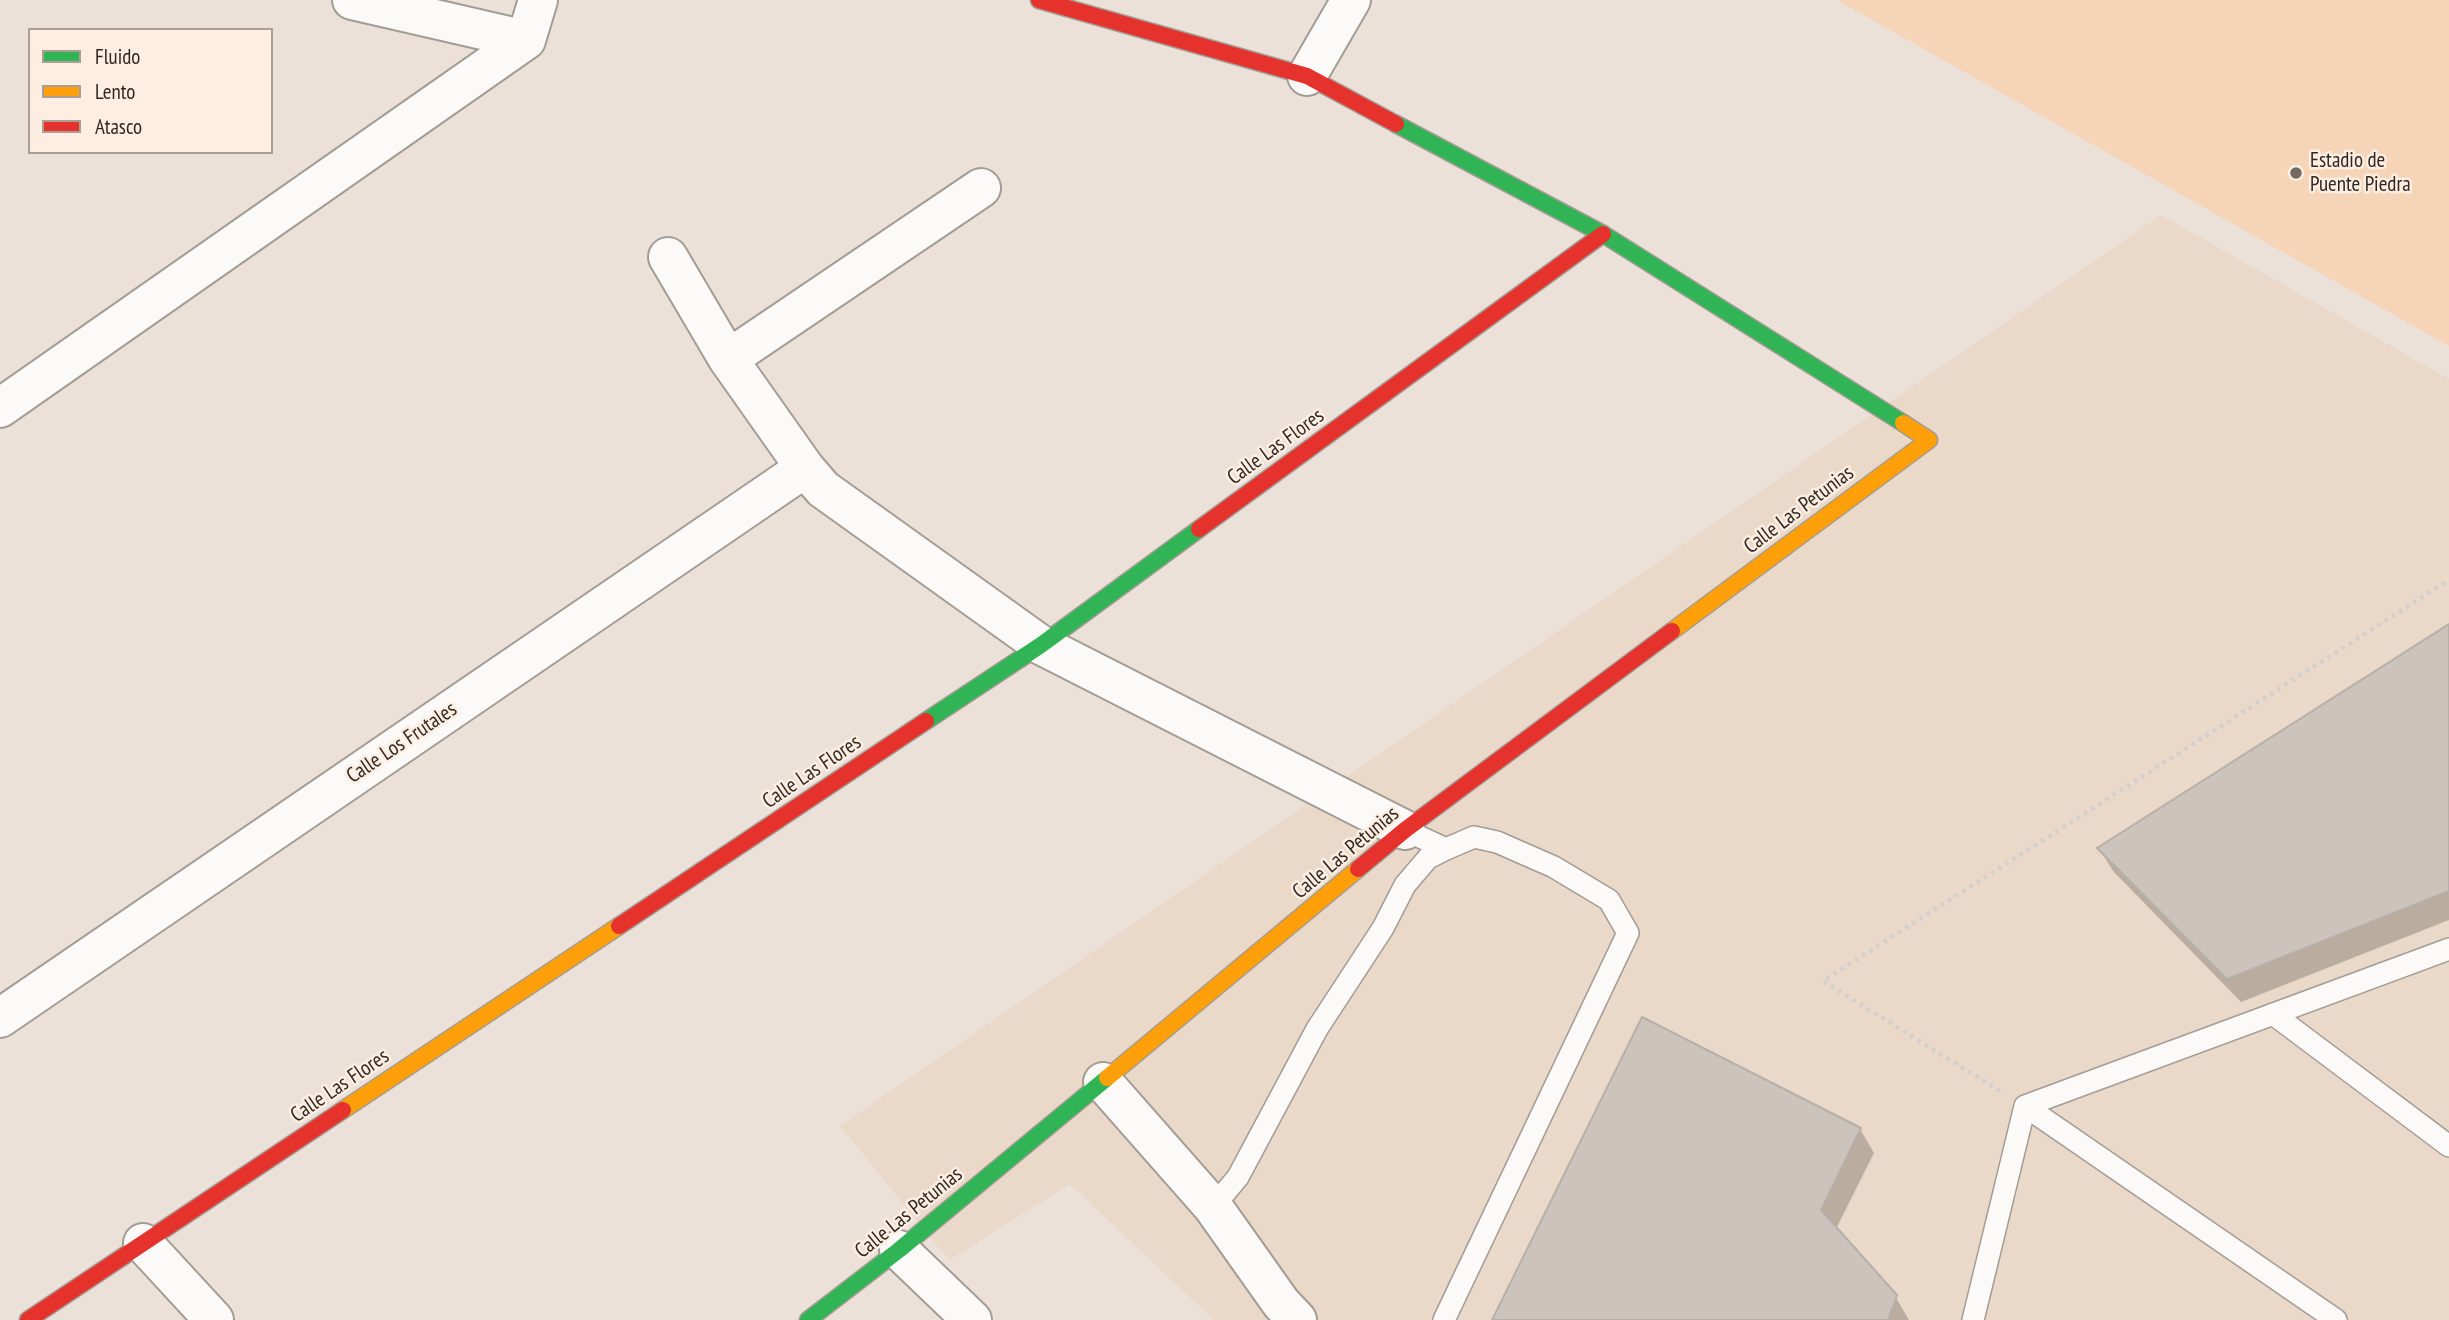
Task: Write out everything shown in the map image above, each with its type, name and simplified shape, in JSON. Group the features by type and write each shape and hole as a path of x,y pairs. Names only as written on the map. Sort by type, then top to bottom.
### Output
{"street":[{"path":"352,0 526,40"},
{"path":"0,408 526,40 538,0"},
{"path":"1039,0 1307,76 1603,234"},
{"path":"1307,76 1351,0"},
{"path":"728,359 981,188"},
{"name":"Calle Las Petunias","path":"808,1320 899,1250 1405,830 1929,440 1603,234"},
{"name":"Calle Las Flores","path":"28,1320 1041,645 1603,234"},
{"path":"668,257 728,359 805,468 823,489 1041,645 1405,830"},
{"name":"Calle Los Frutales","path":"0,1018 805,468"},
{"path":"1103,1082 1213,1208 1281,1303 1297,1320"},
{"path":"143,1243 214,1320"},
{"path":"899,1250 972,1320"}],"lane":[{"path":"1405,830 1446,849"},
{"path":"1213,1208 1238,1177 1317,1029 1383,928 1405,885 1428,858 1474,837 1497,842 1554,867 1609,900 1628,933 1444,1320"},
{"path":"2025,1106 2449,948"},
{"path":"2273,1014 2449,1146"},
{"path":"1973,1320 2025,1106"},
{"path":"2025,1106 2336,1320"}],"path":[{"path":"2025,1106 1823,981 2449,580"}],"shaded area":[{"name":"Estadio de Puente Piedra","path":"1837,0 2449,0 2449,346"},
{"path":"2161,215 2449,379 2449,1320 1214,1320 1070,1184 949,1260 840,1126"}],"building":[{"path":"2449,624 2449,891 2227,979 2097,848"},
{"path":"1642,1017 1861,1128 1821,1210 1897,1295 1888,1320 1492,1320"}],"traffic: fast":[{"path":"1396,124 1603,234 1903,423"},
{"path":"926,721 1041,645 1199,529"},
{"path":"808,1320 899,1250 1107,1078"}],"traffic: slow":[{"path":"1672,631 1929,440 1903,423"},
{"path":"1107,1078 1358,869"},
{"path":"343,1110 619,926"}],"traffic: jam":[{"path":"1039,0 1307,76 1396,124"},
{"path":"1199,529 1603,234"},
{"path":"1358,869 1405,830 1672,631"},
{"path":"619,926 926,721"},
{"path":"28,1320 343,1110"}],"place":[{"name":"Estadio de Puente Piedra","path":"2296,173"}]}
